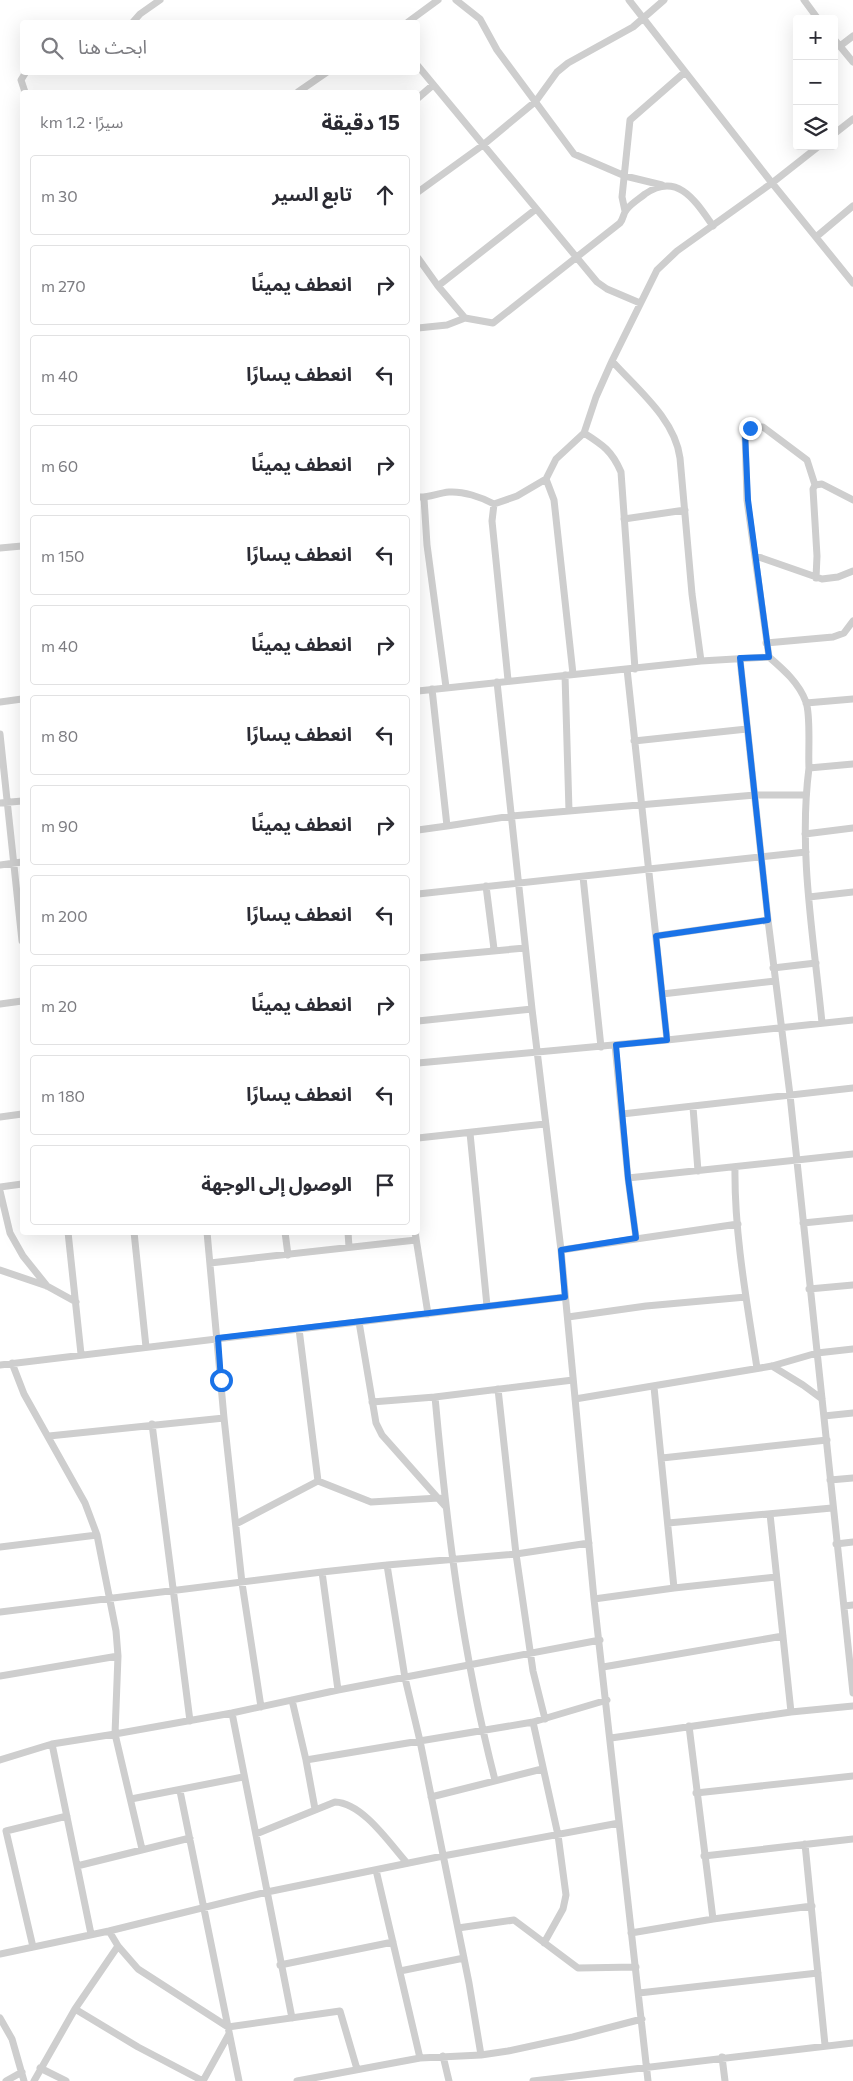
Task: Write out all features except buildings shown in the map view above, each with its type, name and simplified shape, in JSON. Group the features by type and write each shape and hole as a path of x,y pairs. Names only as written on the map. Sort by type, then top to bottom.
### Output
{"street":[{"path":"135,20 144,10 160,0"},
{"path":"411,20 438,0"},
{"path":"456,0 480,19 497,50 574,154 625,176 677,188 685,192 694,200 713,226"},
{"path":"629,0 853,283"},
{"path":"420,191 483,145 534,102 557,72 568,63 633,27 664,0"},
{"path":"804,0 815,15"},
{"path":"840,46 853,36"},
{"path":"838,44 853,62"},
{"path":"420,69 597,282 640,304"},
{"path":"420,328 447,325 465,318 493,323 620,223 624,219 625,211 622,197 630,120 686,72"},
{"path":"24,75 21,80 24,90"},
{"path":"301,90 323,75"},
{"path":"420,96 433,85"},
{"path":"838,131 853,119"},
{"path":"494,504 517,496 546,478 556,459 584,433 596,397 657,270 669,257 772,183 814,150"},
{"path":"625,211 652,190 663,185"},
{"path":"816,237 853,206"},
{"path":"438,286 536,209"},
{"path":"420,261 465,318"},
{"path":"612,362 655,409 676,439 680,458 692,594 701,661"},
{"path":"816,578 817,556 813,489 815,485 809,462 763,427 756,426 746,430 748,500 769,657 786,672 798,687 806,703 809,768 805,795 805,834 809,897 822,1023"},
{"path":"584,433 604,446 614,457 621,472 635,669"},
{"path":"546,478 554,500 574,674"},
{"path":"815,485 822,484 853,500"},
{"path":"446,687 421,497 458,492 486,499 494,504"},
{"path":"494,504 492,521 508,680"},
{"path":"624,519 685,510"},
{"path":"0,548 20,546"},
{"path":"756,556 816,578 838,577 853,571"},
{"path":"766,643 833,636 844,633 853,621"},
{"path":"420,691 701,661 769,657"},
{"path":"740,658 773,968 790,1095 809,1288 827,1440 832,1508 853,1693"},
{"path":"627,669 640,804 649,869 667,1040"},
{"path":"565,675 569,811"},
{"path":"497,682 532,1010 561,1250 594,1600 607,1700 648,2081"},
{"path":"432,689 448,826"},
{"path":"0,702 20,698"},
{"path":"806,703 853,699"},
{"path":"634,741 747,729"},
{"path":"0,734 4,803 19,862 20,888"},
{"path":"809,768 853,764"},
{"path":"420,830 512,816 640,804 755,794 805,795"},
{"path":"4,803 20,801"},
{"path":"805,834 853,828"},
{"path":"420,894 806,852"},
{"path":"0,864 19,862"},
{"path":"584,877 601,1047"},
{"path":"486,886 494,949"},
{"path":"809,897 853,892"},
{"path":"656,936 768,920"},
{"path":"420,958 494,949 526,948"},
{"path":"773,968 816,963"},
{"path":"662,994 775,981"},
{"path":"0,1004 20,1001"},
{"path":"420,1021 532,1010"},
{"path":"420,1063 601,1047 853,1020"},
{"path":"616,1045 628,1178 636,1238"},
{"path":"622,1114 853,1088"},
{"path":"693,1107 698,1171"},
{"path":"0,1117 20,1114"},
{"path":"420,1138 470,1134 545,1124"},
{"path":"470,1134 487,1306"},
{"path":"628,1178 853,1154"},
{"path":"735,1167 738,1224 746,1297 758,1368"},
{"path":"0,1187 20,1184"},
{"path":"0,1191 10,1233 24,1256 47,1286"},
{"path":"803,1223 853,1218"},
{"path":"561,1250 738,1224"},
{"path":"68,1235 81,1354"},
{"path":"134,1235 146,1346"},
{"path":"207,1235 224,1418 242,1583 261,1707"},
{"path":"285,1235 288,1255"},
{"path":"348,1235 349,1247"},
{"path":"210,1263 288,1255 416,1236 428,1314"},
{"path":"0,1270 47,1286 76,1302"},
{"path":"809,1288 853,1285"},
{"path":"0,1364 565,1297"},
{"path":"568,1317 646,1306 746,1297"},
{"path":"359,1322 376,1423 382,1435 445,1506"},
{"path":"299,1329 318,1481"},
{"path":"574,1399 772,1366 816,1353 853,1349"},
{"path":"12,1364 20,1387 49,1436 84,1503 97,1535 110,1599 118,1656 115,1734 142,1849"},
{"path":"772,1366 822,1399"},
{"path":"372,1402 435,1397 573,1380"},
{"path":"654,1387 674,1588"},
{"path":"498,1389 516,1554 531,1652 544,1719"},
{"path":"435,1397 445,1506 468,1665 495,1780"},
{"path":"824,1416 853,1413"},
{"path":"49,1436 224,1418"},
{"path":"152,1424 190,1721"},
{"path":"662,1458 827,1440"},
{"path":"830,1480 853,1478"},
{"path":"236,1524 318,1481 371,1502 439,1498"},
{"path":"668,1523 832,1508"},
{"path":"770,1514 791,1712"},
{"path":"0,1547 97,1535"},
{"path":"836,1544 853,1542"},
{"path":"0,1612 387,1564 516,1554 589,1543"},
{"path":"387,1564 405,1678 458,1928 481,2055"},
{"path":"322,1572 338,1690"},
{"path":"594,1600 674,1588 776,1577"},
{"path":"844,1606 853,1605"},
{"path":"603,1667 783,1636"},
{"path":"0,1760 52,1744 190,1721 338,1690 600,1640"},
{"path":"0,1676 118,1656"},
{"path":"292,1700 315,1809"},
{"path":"306,1760 534,1722 607,1700"},
{"path":"611,1738 791,1712 853,1706"},
{"path":"232,1713 243,1777 292,2018"},
{"path":"534,1722 542,1768 558,1835 566,1895 563,1908 544,1943"},
{"path":"689,1726 712,1919"},
{"path":"52,1744 91,1934"},
{"path":"431,1797 542,1768"},
{"path":"696,1793 853,1776"},
{"path":"131,1799 180,1791 243,1777"},
{"path":"180,1791 239,2081"},
{"path":"256,1834 315,1809 335,1802 344,1803 353,1807 368,1820 408,1864"},
{"path":"33,1947 3,1832 67,1816"},
{"path":"0,1954 109,1931 267,1892 619,1823"},
{"path":"77,1866 190,1838"},
{"path":"704,1856 853,1840"},
{"path":"805,1844 825,2045"},
{"path":"376,1870 420,2058"},
{"path":"631,1933 712,1919 812,1906"},
{"path":"458,1928 514,1920 578,1968 636,1967"},
{"path":"109,1931 118,1946 138,1969 229,2030 335,2010 340,2011 357,2069"},
{"path":"280,1965 393,1942"},
{"path":"34,2081 75,2009 118,1946"},
{"path":"400,1971 464,1958"},
{"path":"639,1993 818,1973"},
{"path":"75,2009 138,2047 203,2081 229,2030"},
{"path":"0,2018 12,2039 24,2081"},
{"path":"297,2081 420,2058 481,2055 543,2044 642,2019"},
{"path":"533,2081 646,2066 853,2043"},
{"path":"443,2056 449,2081"},
{"path":"722,2057 725,2081"},
{"path":"40,2068 66,2081"},
{"path":"6,2081 22,2072"}],"route":[{"path":"221,1380 218,1338 565,1297 561,1250 636,1238 628,1178 616,1045 667,1040 656,936 768,920 740,658 769,657 748,500 745,433 750,428"}]}
